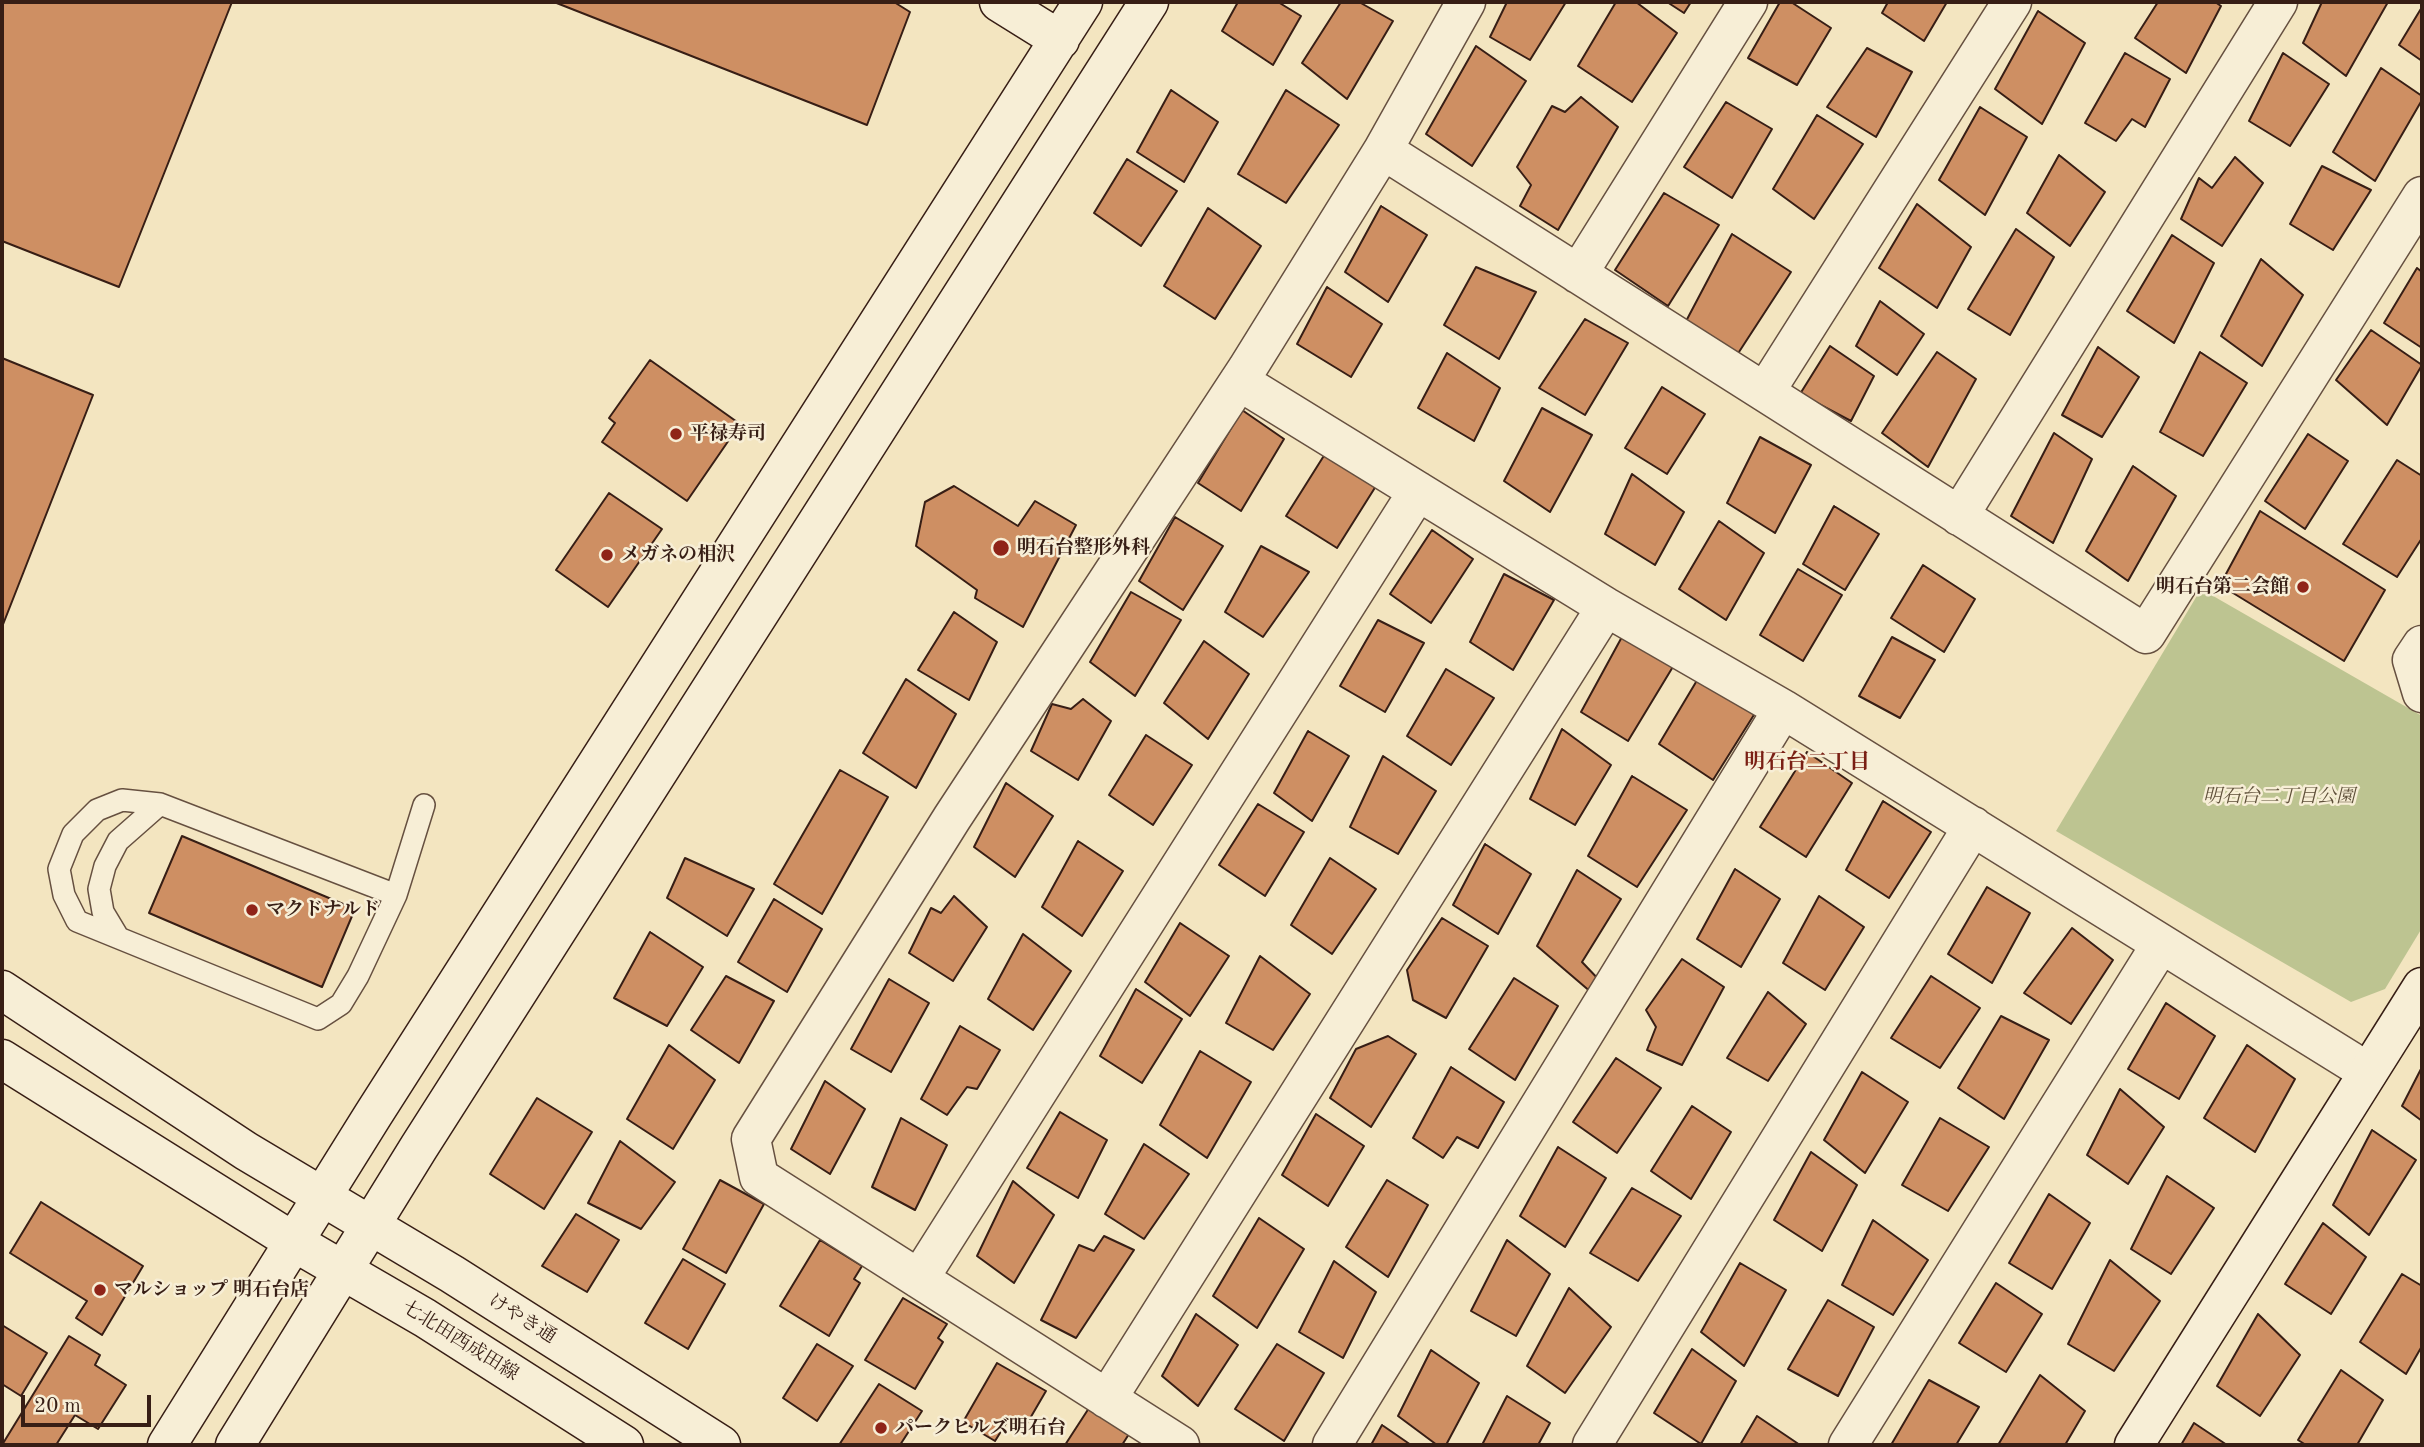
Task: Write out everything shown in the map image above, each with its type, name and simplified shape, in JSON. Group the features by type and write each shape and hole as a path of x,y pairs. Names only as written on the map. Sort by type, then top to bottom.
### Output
{"street":[{"path":"999,2 1060,40"},
{"path":"167,1445 321,1197 1083,2"},
{"path":"235,1445 371,1226 1149,2"},
{"path":"1180,1445 759,1177 751,1139 951,818 1239,381 1382,150 1466,2"},
{"path":"1578,274 1748,2"},
{"path":"1765,392 2012,2"},
{"path":"1959,516 2278,2"},
{"path":"1382,150 2146,634 2422,196"},
{"path":"1239,381 1606,607 1783,709 2368,1072"},
{"path":"919,1279 1418,491"},
{"path":"1107,1399 1606,607"},
{"path":"2422,645 2412,660 2422,693"},
{"path":"1332,1445 1783,709"},
{"path":"1592,1445 1973,826"},
{"path":"1848,1445 2161,944"},
{"path":"2134,1445 2422,987"},
{"name":"けやき通","path":"2,990 321,1197 721,1445"},
{"name":"七北田西成田線","path":"2,1059 294,1242 425,1318 624,1445"}],"lane":[{"path":"397,895 160,804 122,800 97,810 73,834 59,869 64,895 77,920 318,1019 341,1004 358,976 397,895 424,805"},
{"path":"118,937 103,912 99,889 105,866 118,841 160,804"}],"green space":[{"name":"明石台二丁目公園","path":"2201,589 2422,716 2422,928 2385,989 2351,1002 2056,831"}],"building":[{"path":"2,2 232,2 119,287 2,241"},
{"path":"554,2 894,2 910,12 867,125"},
{"path":"1238,2 1278,2 1301,16 1273,65 1222,31"},
{"path":"1341,2 1359,2 1393,21 1347,99 1302,63"},
{"path":"1507,2 1566,2 1530,60 1490,37"},
{"path":"1616,2 1636,2 1677,33 1632,102 1578,66"},
{"path":"1667,2 1691,2 1684,13"},
{"path":"1780,2 1791,2 1831,28 1797,85 1748,58"},
{"path":"1888,2 1947,2 1924,41 1882,13"},
{"path":"2158,2 2215,2 2221,6 2186,73 2135,38"},
{"path":"2322,2 2388,2 2346,76 2303,43"},
{"path":"2422,7 2422,61 2399,45"},
{"path":"2038,11 2085,43 2042,124 1995,89"},
{"path":"1476,46 1526,81 1472,166 1426,134"},
{"path":"1867,48 1912,72 1876,137 1827,107"},
{"path":"2125,53 2170,79 2145,127 2132,119 2116,141 2085,123"},
{"path":"2283,53 2329,84 2290,146 2249,121"},
{"path":"2381,68 2422,96 2422,100 2375,181 2333,152"},
{"path":"1171,90 1218,122 1184,182 1137,152"},
{"path":"1286,90 1339,125 1286,203 1238,174"},
{"path":"1581,97 1618,127 1558,230 1520,206 1531,185 1517,167 1552,106 1565,112"},
{"path":"1726,102 1772,129 1732,198 1684,167"},
{"path":"1980,107 2027,137 1985,215 1939,180"},
{"path":"1817,115 1863,144 1814,219 1773,189"},
{"path":"2059,155 2105,192 2070,246 2027,213"},
{"path":"2235,157 2263,183 2222,246 2181,219 2199,178 2212,188"},
{"path":"1127,159 1177,191 1141,246 1094,213"},
{"path":"2322,166 2371,190 2333,250 2290,224"},
{"path":"1664,193 1719,225 1668,306 1615,270"},
{"path":"1917,204 1971,247 1937,308 1879,268"},
{"path":"1381,206 1427,235 1388,302 1345,272"},
{"path":"1208,208 1261,246 1215,319 1164,286"},
{"path":"2016,229 2054,257 2010,335 1968,309"},
{"path":"1732,234 1791,272 1737,355 1684,325"},
{"path":"2172,235 2214,263 2174,343 2127,311"},
{"path":"2261,259 2303,295 2262,366 2221,336"},
{"path":"1476,267 1536,292 1499,359 1444,325"},
{"path":"2417,268 2422,272 2422,348 2384,323"},
{"path":"1327,287 1382,324 1351,377 1297,344"},
{"path":"1880,301 1924,334 1897,375 1856,346"},
{"path":"1585,319 1628,343 1585,415 1539,388"},
{"path":"2371,330 2422,365 2387,425 2336,380"},
{"path":"1830,346 1874,376 1851,421 1800,394"},
{"path":"2098,347 2139,377 2102,437 2062,415"},
{"path":"1937,352 1976,379 1928,467 1882,433"},
{"path":"2200,352 2247,383 2203,456 2160,432"},
{"path":"1447,353 1500,388 1474,441 1418,408"},
{"path":"2,358 93,395 2,627"},
{"path":"650,360 740,424 687,501 602,442 615,423 609,418"},
{"path":"1662,387 1705,414 1667,474 1625,448"},
{"path":"1542,408 1592,435 1550,512 1504,481"},
{"path":"1242,410 1284,439 1241,511 1198,483"},
{"path":"2054,433 2092,459 2053,543 2011,516"},
{"path":"2308,434 2348,461 2305,529 2265,501"},
{"path":"1760,437 1811,465 1775,533 1727,503"},
{"path":"1325,454 1376,486 1337,548 1286,516"},
{"path":"2397,460 2422,476 2422,538 2397,577 2343,544"},
{"path":"2133,466 2176,496 2128,581 2086,551"},
{"path":"1632,474 1684,512 1655,565 1605,534"},
{"path":"954,486 1018,526 1035,501 1076,525 1023,627 975,598 977,590 916,546 925,502"},
{"path":"609,493 662,529 608,607 556,570"},
{"path":"1834,506 1879,534 1845,590 1803,564"},
{"name":"明石台第二会館","path":"2260,511 2385,590 2344,661 2220,585"},
{"path":"1175,517 1223,546 1183,610 1139,581"},
{"path":"1719,521 1764,553 1726,620 1679,589"},
{"path":"1432,530 1473,559 1431,623 1390,594"},
{"path":"1261,546 1309,572 1263,637 1225,612"},
{"path":"1923,565 1975,599 1944,652 1891,618"},
{"path":"1798,569 1842,595 1803,661 1760,635"},
{"path":"1504,574 1554,600 1513,670 1470,642"},
{"path":"1131,592 1181,620 1135,696 1090,662"},
{"path":"954,612 997,642 969,700 918,670"},
{"path":"1378,620 1424,643 1385,712 1340,686"},
{"path":"1623,635 1674,665 1628,741 1581,712"},
{"path":"1892,637 1935,660 1900,718 1859,696"},
{"path":"1204,641 1249,674 1208,739 1164,703"},
{"path":"1446,669 1494,698 1451,765 1407,736"},
{"path":"1702,672 1757,710 1713,780 1659,744"},
{"path":"906,679 956,714 916,788 863,753"},
{"path":"1083,699 1111,721 1078,780 1031,751 1052,704 1071,709"},
{"path":"1562,729 1611,765 1575,825 1530,799"},
{"path":"1308,731 1349,756 1312,821 1274,793"},
{"path":"1146,735 1192,765 1153,825 1109,795"},
{"path":"1807,752 1852,783 1806,857 1760,827"},
{"path":"1383,756 1436,791 1398,854 1350,827"},
{"path":"840,770 888,797 822,914 774,884"},
{"path":"1632,776 1687,810 1637,887 1588,856"},
{"path":"1006,783 1053,816 1015,877 974,847"},
{"path":"1883,801 1931,832 1889,898 1846,870"},
{"path":"1258,804 1304,832 1265,896 1219,865"},
{"path":"182,836 355,909 322,987 149,913"},
{"path":"1078,841 1123,871 1082,936 1042,907"},
{"path":"1485,844 1531,874 1498,934 1453,905"},
{"path":"685,858 754,889 727,936 667,898"},
{"path":"1330,858 1376,889 1332,954 1291,925"},
{"path":"1735,869 1780,899 1741,967 1697,939"},
{"path":"1577,870 1621,899 1582,962 1603,984 1592,993 1537,946"},
{"path":"1987,887 2030,913 1992,983 1948,954"},
{"path":"954,896 987,927 953,981 909,953 931,908 941,913"},
{"path":"1819,896 1864,927 1825,990 1783,963"},
{"path":"774,899 822,929 787,992 738,962"},
{"path":"1442,918 1488,946 1446,1018 1413,1000 1407,970"},
{"path":"1180,923 1229,956 1190,1016 1145,982"},
{"path":"2072,928 2113,960 2071,1024 2024,993"},
{"path":"650,932 703,967 667,1026 614,998"},
{"path":"1023,934 1071,971 1033,1030 988,999"},
{"path":"1260,956 1310,994 1273,1050 1226,1023"},
{"path":"1682,959 1724,987 1682,1065 1647,1050 1656,1027 1646,1010"},
{"path":"726,976 774,1001 739,1063 691,1030"},
{"path":"1931,976 1980,1008 1940,1068 1891,1038"},
{"path":"1514,978 1558,1006 1515,1080 1469,1049"},
{"path":"889,979 929,1003 891,1072 851,1049"},
{"path":"1136,989 1182,1019 1142,1083 1100,1056"},
{"path":"1768,992 1806,1024 1768,1081 1727,1058"},
{"path":"2166,1003 2215,1036 2179,1099 2128,1069"},
{"path":"2001,1016 2049,1040 2004,1119 1958,1088"},
{"path":"960,1026 1000,1050 977,1089 967,1087 947,1115 921,1099"},
{"path":"1388,1036 1416,1054 1371,1127 1330,1098 1356,1049"},
{"path":"669,1045 715,1080 673,1149 627,1119"},
{"path":"2247,1045 2295,1079 2255,1152 2204,1118"},
{"path":"1200,1051 1251,1082 1207,1158 1160,1125"},
{"path":"1616,1058 1661,1088 1617,1153 1573,1122"},
{"path":"1451,1067 1504,1102 1478,1148 1457,1137 1443,1158 1413,1138"},
{"path":"2422,1067 2422,1121 2402,1106"},
{"path":"1862,1072 1908,1102 1865,1173 1824,1140"},
{"path":"825,1081 865,1109 830,1174 791,1149"},
{"path":"2120,1089 2164,1127 2128,1184 2087,1155"},
{"path":"537,1098 592,1132 544,1209 490,1174"},
{"path":"1692,1106 1731,1132 1691,1199 1651,1171"},
{"path":"1060,1112 1107,1140 1078,1198 1027,1168"},
{"path":"1316,1114 1364,1146 1328,1206 1282,1175"},
{"path":"901,1118 947,1145 915,1210 872,1187"},
{"path":"1940,1118 1989,1147 1948,1211 1902,1185"},
{"path":"2372,1130 2416,1160 2369,1235 2333,1205"},
{"path":"620,1141 675,1182 641,1229 588,1203"},
{"path":"1144,1144 1189,1174 1144,1239 1105,1214"},
{"path":"1558,1147 1606,1178 1565,1247 1520,1216"},
{"path":"1811,1152 1857,1185 1822,1251 1774,1220"},
{"path":"2167,1176 2214,1208 2171,1274 2131,1249"},
{"path":"720,1180 764,1204 726,1273 683,1249"},
{"path":"1387,1180 1428,1205 1388,1277 1346,1247"},
{"path":"1013,1181 1054,1215 1014,1283 977,1256"},
{"path":"1632,1188 1681,1216 1638,1281 1590,1253"},
{"path":"2049,1194 2090,1223 2052,1289 2009,1263"},
{"path":"41,1202 143,1266 102,1335 76,1318 87,1301 10,1253"},
{"path":"576,1214 619,1240 587,1292 542,1266"},
{"path":"1259,1218 1304,1249 1257,1328 1213,1296"},
{"path":"1873,1220 1928,1260 1893,1315 1842,1285"},
{"path":"2323,1223 2366,1257 2331,1314 2285,1284"},
{"path":"1104,1236 1134,1250 1076,1338 1041,1320 1079,1245 1094,1251"},
{"path":"820,1240 862,1266 854,1279 860,1283 829,1336 780,1306"},
{"path":"1507,1240 1550,1274 1516,1336 1471,1311"},
{"path":"683,1259 725,1284 688,1349 645,1323"},
{"path":"2110,1260 2160,1301 2114,1371 2068,1344"},
{"path":"1334,1261 1376,1292 1343,1358 1299,1332"},
{"path":"1740,1263 1786,1290 1744,1366 1701,1332"},
{"path":"2402,1274 2422,1286 2422,1346 2406,1374 2360,1342"},
{"path":"1996,1283 2042,1314 2006,1372 1959,1343"},
{"path":"1569,1288 1611,1327 1565,1393 1527,1366"},
{"path":"903,1298 947,1324 938,1338 943,1342 915,1389 865,1360"},
{"path":"1828,1300 1874,1327 1838,1396 1788,1369"},
{"path":"1196,1314 1238,1345 1198,1406 1162,1376"},
{"path":"2258,1314 2300,1355 2260,1416 2217,1386"},
{"path":"2,1325 47,1353 21,1396 2,1384"},
{"path":"69,1336 100,1355 95,1365 126,1385 98,1429 75,1415 56,1445 2,1445"},
{"path":"817,1344 853,1366 817,1421 783,1398"},
{"path":"1277,1344 1324,1373 1284,1441 1235,1409"},
{"path":"1692,1349 1736,1381 1701,1444 1654,1413"},
{"path":"1431,1350 1479,1383 1446,1445 1437,1445 1398,1416"},
{"path":"997,1363 1046,1391 1025,1427 1010,1417 995,1441 963,1422"},
{"path":"2341,1370 2383,1400 2357,1445 2306,1445 2298,1440"},
{"path":"2040,1375 2085,1411 2065,1445 1998,1445"},
{"path":"1929,1380 1979,1407 1956,1445 1891,1445"},
{"name":"パークヒルズ明石台","path":"879,1384 922,1411 900,1445 839,1445"},
{"path":"1507,1396 1550,1423 1538,1445 1482,1445"},
{"path":"1089,1408 1129,1434 1122,1445 1065,1445"},
{"path":"1757,1416 1800,1445 1740,1445"},
{"path":"2194,1423 2227,1445 2181,1445"},
{"path":"1382,1425 1411,1445 1371,1445"}],"place":[{"name":"平禄寿司","path":"676,434"},
{"name":"明石台整形外科","path":"1001,548"},
{"name":"メガネの相沢","path":"607,555"},
{"name":"明石台第二会館","path":"2303,587"},
{"name":"マクドナルド","path":"252,910"},
{"name":"マルショップ 明石台店","path":"100,1290"},
{"name":"パークヒルズ明石台","path":"881,1428"}],"district":[{"name":"明石台二丁目","path":"1807,762"}]}
